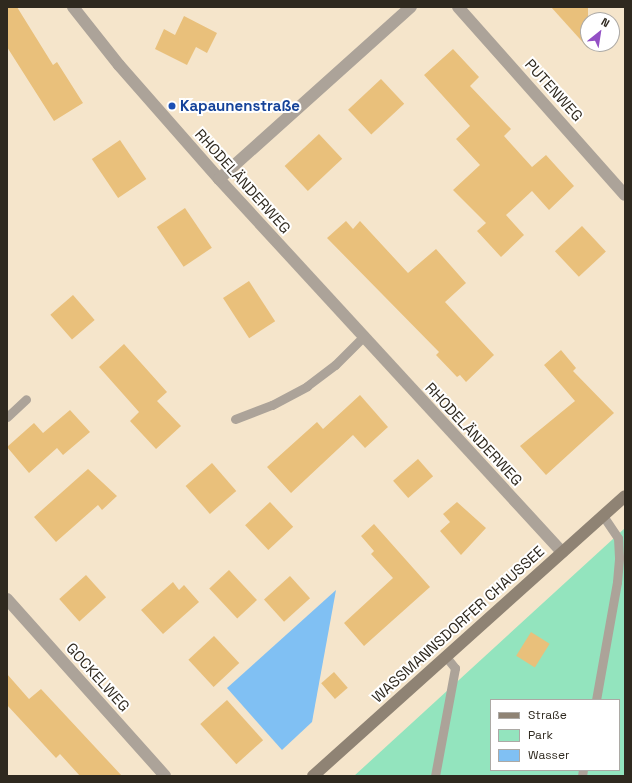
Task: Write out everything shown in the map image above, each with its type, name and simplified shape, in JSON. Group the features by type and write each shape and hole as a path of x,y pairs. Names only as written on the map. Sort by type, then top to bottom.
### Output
{"street":[{"name":"RHODELÄNDERWEG","path":"73,7 119,65 219,179 562,552"},
{"path":"219,179 411,7"},
{"name":"PUTENWEG","path":"458,7 625,195"},
{"name":"WASSMANNSDORFER CHAUSSEE","path":"313,776 625,496"},
{"name":"GOCKELWEG","path":"7,599 11,612 165,776"}],"lane":[{"path":"235,419 272,405 308,386 335,365 363,337"},
{"path":"7,417 26,399"},
{"path":"596,699 617,582 619,557 618,538 603,516"},
{"path":"435,776 455,668 446,657"}],"green space":[{"path":"625,528 625,776 354,776"}],"water":[{"path":"336,590 312,722 282,750 227,688"}],"building":[{"path":"7,7 17,7 53,65 57,62 83,103 54,121 7,47"},
{"path":"551,7 588,7 588,12 580,12 580,39"},
{"path":"184,16 217,33 207,53 196,47 187,65 155,49 164,29 175,35"},
{"path":"453,49 479,77 470,86 511,129 504,136 532,167 546,155 574,186 549,210 532,191 506,215 524,235 501,257 477,231 486,223 453,190 480,165 456,139 470,126 424,75"},
{"path":"381,79 404,104 371,135 348,110"},
{"path":"319,134 342,159 308,191 285,166"},
{"path":"120,140 146,179 118,198 92,159"},
{"path":"185,208 212,248 184,267 157,227"},
{"path":"346,221 353,229 360,221 408,273 436,249 466,283 445,302 494,355 466,382 460,375 457,377 436,355 439,352 327,238"},
{"path":"582,226 606,252 579,277 555,251"},
{"path":"249,281 275,321 249,338 223,298"},
{"path":"73,295 95,320 72,340 50,315"},
{"path":"124,344 167,392 157,401 181,426 156,449 130,421 139,412 99,367"},
{"path":"561,350 576,368 573,371 614,413 546,475 520,446 575,401 544,365"},
{"path":"360,395 388,427 365,448 353,435 291,493 267,467 317,422 323,429"},
{"path":"70,410 90,432 63,455 57,448 29,473 7,447 34,423 43,433"},
{"path":"418,459 433,476 408,498 393,481"},
{"path":"212,463 236,491 210,514 186,486"},
{"path":"88,469 117,496 102,510 98,505 56,542 34,517"},
{"path":"270,502 293,527 268,550 245,525"},
{"path":"457,502 486,528 461,555 440,531 450,522 443,514"},
{"path":"374,524 430,587 364,646 344,623 393,578 371,554 374,551 361,536"},
{"path":"229,570 257,600 237,618 209,588"},
{"path":"86,575 106,597 79,621 59,599"},
{"path":"290,576 310,598 284,622 264,599"},
{"path":"173,582 179,590 184,585 199,602 163,634 141,610"},
{"path":"531,632 550,644 535,667 516,656"},
{"path":"214,636 239,663 214,687 188,660"},
{"path":"334,672 348,688 335,699 321,683"},
{"path":"7,674 29,699 41,689 122,776 80,776 60,754 56,758 7,705"},
{"path":"227,700 263,740 236,764 200,724"}],"place":[{"name":"Kapaunenstraße","path":"172,106"}]}
